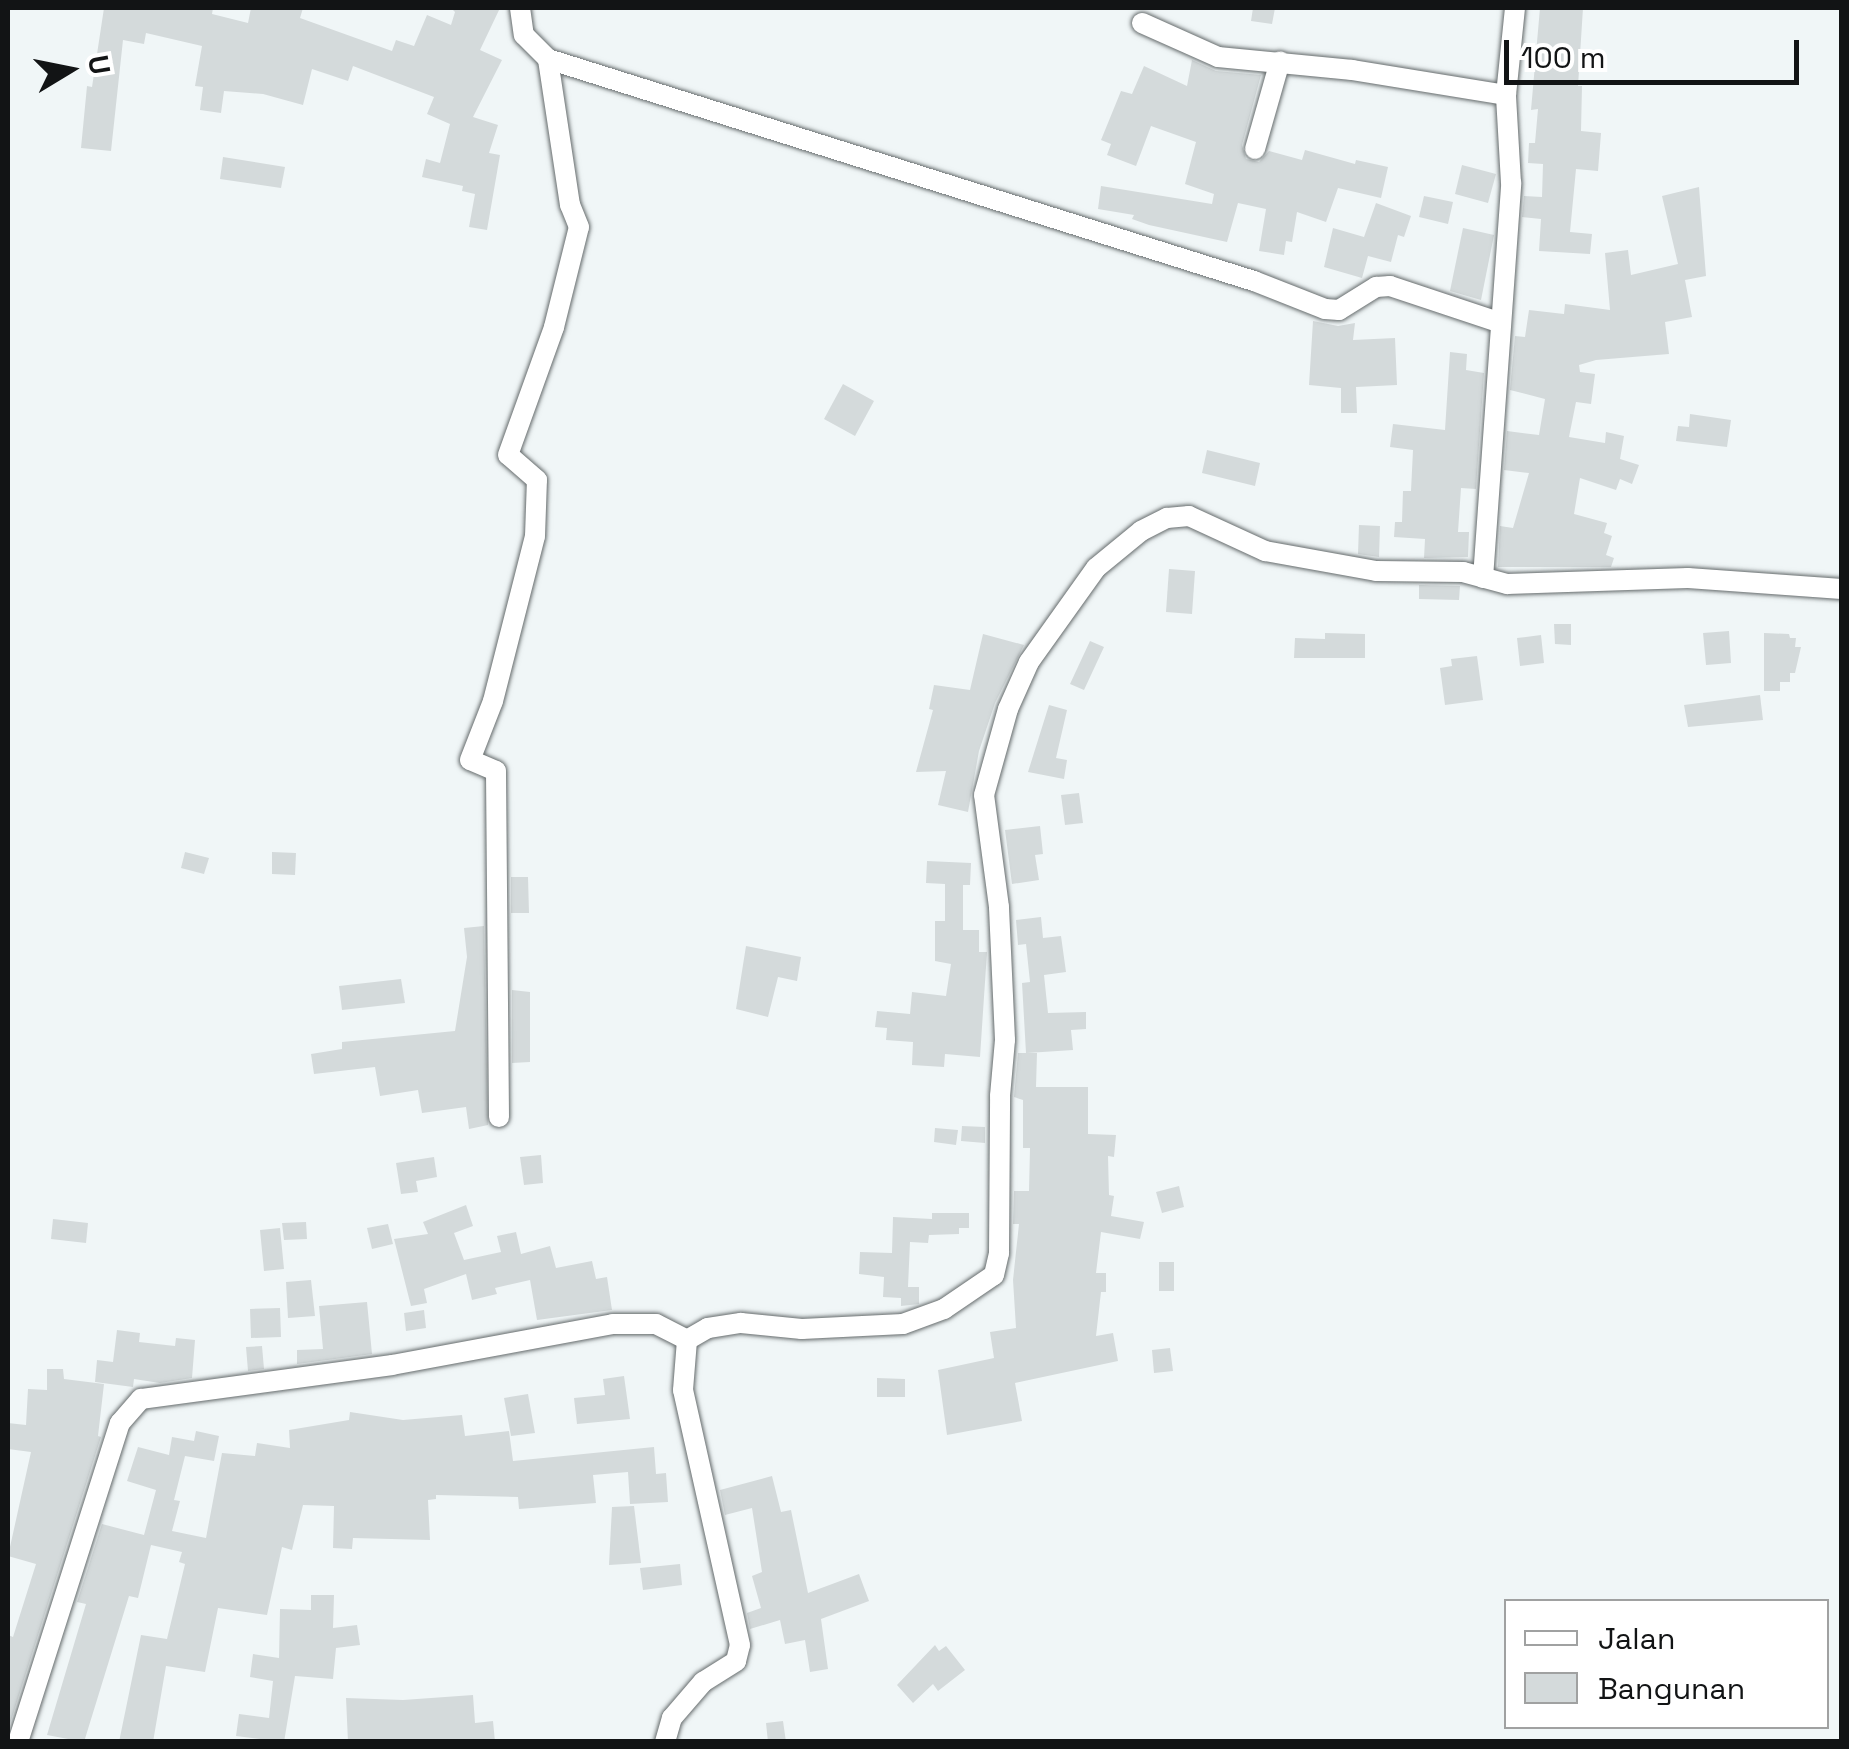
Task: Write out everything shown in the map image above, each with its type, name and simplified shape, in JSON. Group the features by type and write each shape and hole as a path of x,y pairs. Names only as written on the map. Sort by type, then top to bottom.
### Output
{"street":[{"path":"520,8 524,35 548,59 1254,281 1324,308 1339,310 1376,287 1390,286 1498,322"},
{"path":"1483,578 1510,183 1506,95 1515,8"},
{"path":"1142,23 1218,57 1280,61 1506,95"},
{"path":"500,1117 496,771 470,760 493,703 535,536 539,485 508,455 554,327 579,227 570,205 548,59"},
{"path":"1255,149 1280,61"},
{"path":"686,1340 708,1328 741,1323 802,1329 903,1324 944,1309 994,1275 1000,1253 1004,1040 999,907 984,795 1008,709 1029,662 1054,623 1106,558 1141,531 1167,518 1189,516 1265,551 1376,571 1462,572 1507,584 1688,578 1842,589"},
{"path":"18,1742 120,1422 141,1399 392,1365 613,1324 656,1324 686,1340"},
{"path":"665,1742 672,1718 703,1682 736,1660 740,1645 683,1390 686,1340"}],"building":[{"path":"104,8 213,8 212,14 248,23 251,8 303,8 300,18 392,51 396,40 414,46 427,15 451,25 455,12 451,8 500,8 480,50 502,60 473,117 498,125 489,153 500,155 487,230 469,227 475,194 462,191 463,186 422,177 426,159 440,163 450,124 427,114 434,97 353,66 348,81 312,69 303,105 263,94 224,91 221,113 200,110 203,87 195,86 202,46 146,33 144,44 123,40 111,151 81,148 87,86 92,87"},
{"path":"1253,8 1275,8 1272,24 1251,21"},
{"path":"1540,8 1583,8 1578,86 1582,86 1581,131 1601,133 1598,171 1576,169 1570,232 1592,234 1590,254 1539,251 1541,219 1522,217 1524,196 1542,197 1543,164 1528,163 1529,143 1535,143 1538,109 1531,110"},
{"path":"1192,60 1216,71 1261,75 1242,145 1246,159 1259,162 1269,151 1302,160 1305,150 1355,164 1356,160 1388,167 1381,198 1338,188 1326,222 1297,212 1292,242 1286,241 1284,255 1259,251 1266,209 1238,203 1227,242 1149,225 1132,219 1134,215 1098,209 1101,186 1212,204 1214,194 1185,184 1196,142 1151,126 1136,166 1107,155 1111,144 1101,140 1121,91 1132,94 1144,66 1187,86"},
{"path":"223,157 285,167 281,188 220,179"},
{"path":"1462,165 1496,174 1488,203 1455,194"},
{"path":"1699,187 1706,276 1685,280 1692,317 1665,322 1669,354 1579,365 1580,372 1595,374 1591,404 1576,402 1569,437 1605,443 1606,432 1624,436 1620,459 1639,465 1632,484 1620,479 1616,490 1580,478 1574,514 1607,523 1604,533 1612,536 1606,555 1614,558 1611,567 1498,567 1500,526 1513,528 1529,473 1504,470 1507,431 1539,435 1545,399 1510,390 1515,336 1525,337 1529,310 1564,314 1565,304 1610,310 1605,253 1628,250 1631,275 1678,264 1662,196"},
{"path":"1424,196 1453,202 1448,224 1419,217"},
{"path":"1376,203 1411,216 1404,237 1398,235 1391,262 1368,256 1362,278 1324,267 1333,228 1364,237"},
{"path":"1463,228 1494,235 1481,300 1450,291"},
{"path":"1313,321 1338,326 1355,323 1353,340 1395,338 1397,385 1356,387 1357,413 1341,413 1341,388 1309,385"},
{"path":"1450,352 1467,354 1466,370 1484,373 1476,489 1461,488 1458,532 1469,532 1468,557 1424,558 1425,539 1394,537 1395,522 1402,522 1403,491 1411,491 1413,450 1390,447 1393,424 1445,430"},
{"path":"843,384 874,401 855,436 824,419"},
{"path":"1690,414 1731,420 1727,447 1676,441 1678,426 1689,427"},
{"path":"1207,450 1260,463 1255,486 1202,473"},
{"path":"1359,525 1380,526 1379,557 1358,554"},
{"path":"1169,569 1195,571 1192,614 1166,612"},
{"path":"1419,585 1460,586 1459,600 1419,599"},
{"path":"1554,624 1571,624 1571,645 1555,644"},
{"path":"1729,631 1731,663 1706,665 1703,633"},
{"path":"1325,633 1365,634 1365,658 1294,658 1295,638 1325,639"},
{"path":"1764,633 1789,634 1796,638 1795,647 1801,647 1795,673 1790,673 1790,682 1780,682 1780,691 1764,691"},
{"path":"983,634 1024,645 995,703 979,751 968,812 938,805 946,771 916,772 933,710 929,709 934,685 970,690"},
{"path":"1541,635 1544,663 1520,666 1517,638"},
{"path":"1090,641 1104,647 1084,690 1070,684"},
{"path":"1477,656 1483,700 1445,705 1440,668 1452,666 1451,659"},
{"path":"1760,695 1763,720 1688,727 1684,705"},
{"path":"1049,705 1067,710 1056,758 1067,760 1064,779 1028,772"},
{"path":"1079,793 1083,823 1065,825 1061,795"},
{"path":"1040,826 1043,854 1035,855 1039,880 1012,884 1005,830"},
{"path":"185,852 209,858 204,874 181,868"},
{"path":"272,852 296,853 295,875 272,874"},
{"path":"927,861 971,863 970,885 963,885 963,930 979,930 979,952 987,952 980,1057 945,1054 944,1067 912,1065 913,1042 886,1040 887,1028 875,1027 877,1011 910,1014 912,992 946,996 951,964 935,961 935,921 945,921 945,884 926,883"},
{"path":"511,877 528,877 529,913 511,913"},
{"path":"1041,917 1043,938 1061,936 1066,972 1044,975 1048,1013 1086,1012 1086,1029 1071,1030 1073,1050 1027,1053 1037,1053 1036,1087 1088,1087 1088,1134 1116,1135 1114,1157 1108,1156 1109,1195 1114,1196 1111,1216 1144,1222 1140,1239 1101,1232 1096,1273 1106,1273 1106,1292 1101,1292 1096,1336 1113,1333 1118,1361 1015,1383 1022,1421 947,1435 938,1370 994,1358 990,1332 1016,1328 1013,1280 1019,1224 1013,1224 1014,1191 1029,1191 1030,1148 1023,1148 1023,1100 1014,1097 1018,1053 1026,1053 1022,983 1030,982 1026,944 1018,945 1016,920"},
{"path":"484,926 488,1125 469,1129 466,1107 422,1113 418,1090 380,1096 375,1067 314,1074 311,1054 342,1049 342,1042 455,1031 467,957 464,928"},
{"path":"746,946 801,957 797,981 778,977 768,1017 736,1009"},
{"path":"401,979 405,1003 342,1010 339,986"},
{"path":"512,990 530,992 530,1062 512,1063"},
{"path":"962,1126 985,1127 985,1143 961,1141"},
{"path":"935,1128 958,1130 956,1145 934,1142"},
{"path":"541,1155 543,1183 524,1185 520,1157"},
{"path":"434,1157 437,1177 416,1181 418,1192 401,1194 396,1163"},
{"path":"1179,1186 1184,1207 1162,1213 1156,1192"},
{"path":"466,1205 473,1226 454,1233 464,1260 501,1252 497,1236 516,1232 521,1254 550,1246 556,1268 592,1261 596,1279 607,1277 612,1310 537,1320 530,1280 495,1288 497,1294 472,1300 466,1274 424,1289 427,1303 411,1306 394,1239 428,1234 423,1222"},
{"path":"932,1213 969,1213 969,1228 959,1228 959,1234 929,1235 928,1243 910,1242 908,1287 919,1287 919,1304 901,1306 901,1298 883,1297 884,1277 859,1274 860,1252 892,1253 893,1217 932,1219"},
{"path":"53,1219 88,1223 86,1243 51,1239"},
{"path":"306,1222 307,1239 284,1240 282,1223"},
{"path":"388,1224 393,1244 372,1249 367,1228"},
{"path":"280,1228 284,1269 264,1271 260,1230"},
{"path":"1159,1262 1174,1262 1174,1291 1159,1291"},
{"path":"311,1280 315,1316 288,1318 286,1282"},
{"path":"367,1302 372,1354 297,1364 297,1350 323,1349 319,1306"},
{"path":"280,1308 281,1337 251,1338 250,1309"},
{"path":"424,1310 426,1328 406,1331 404,1313"},
{"path":"117,1330 140,1333 139,1342 175,1346 176,1338 195,1340 192,1378 160,1383 134,1379 133,1387 95,1382 97,1360 113,1362"},
{"path":"262,1346 264,1369 248,1371 246,1347"},
{"path":"1170,1348 1173,1371 1154,1373 1152,1350"},
{"path":"47,1369 63,1369 64,1379 104,1384 98,1436 101,1437 8,1730 8,1635 13,1637 36,1564 8,1556 31,1452 8,1449 8,1423 26,1425 28,1389 47,1390"},
{"path":"624,1376 630,1419 577,1424 574,1398 605,1395 603,1379"},
{"path":"877,1378 905,1379 905,1397 877,1397"},
{"path":"528,1394 535,1433 511,1436 504,1398"},
{"path":"350,1412 403,1420 462,1415 465,1436 509,1431 513,1461 654,1447 656,1474 666,1473 668,1502 630,1504 628,1472 593,1475 596,1503 519,1509 518,1497 436,1495 436,1499 428,1500 430,1540 353,1538 352,1549 333,1548 334,1506 303,1505 292,1550 282,1547 267,1615 218,1608 205,1672 166,1666 153,1742 119,1742 141,1635 167,1639 185,1564 179,1562 182,1552 151,1545 138,1598 129,1596 84,1742 47,1735 86,1604 77,1602 102,1524 144,1535 156,1490 127,1481 138,1447 169,1455 172,1437 194,1441 196,1431 219,1436 214,1461 185,1456 174,1500 180,1501 172,1531 206,1538 222,1453 255,1456 257,1443 290,1448 289,1430 349,1420"},
{"path":"772,1476 781,1512 791,1510 808,1593 859,1574 869,1601 821,1619 828,1669 810,1672 805,1640 785,1644 780,1620 750,1629 747,1613 761,1608 752,1576 762,1572 752,1508 725,1515 720,1490"},
{"path":"634,1506 641,1563 609,1565 612,1507"},
{"path":"680,1564 682,1585 643,1590 640,1568"},
{"path":"311,1595 334,1595 333,1628 357,1625 360,1645 336,1648 333,1679 295,1676 284,1742 236,1736 239,1714 269,1718 273,1681 250,1677 253,1654 279,1658 280,1609 311,1610"},
{"path":"935,1645 939,1651 946,1646 965,1670 938,1691 933,1684 913,1703 897,1685"},
{"path":"473,1695 475,1723 493,1721 495,1742 348,1742 346,1698 403,1700"},
{"path":"783,1721 786,1742 768,1742 766,1723"}]}
